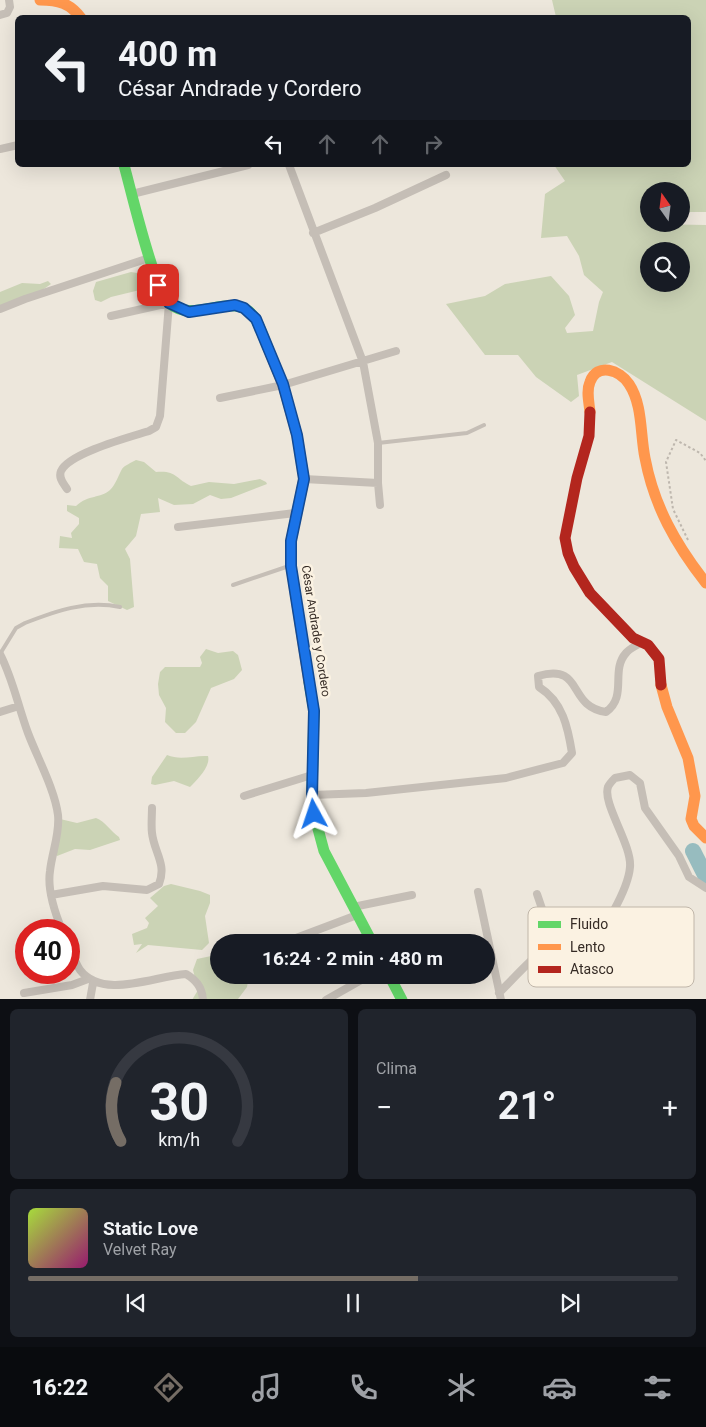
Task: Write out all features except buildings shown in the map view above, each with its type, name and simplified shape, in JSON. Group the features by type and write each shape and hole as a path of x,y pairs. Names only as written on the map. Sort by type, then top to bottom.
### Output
{"street":[{"path":"0,15 7,12 10,7 8,0"},
{"path":"40,0 61,0 68,3 78,15"},
{"path":"0,149 15,146"},
{"path":"67,489 60,478 60,472 65,465 89,451 156,427 160,416 169,303 158,285 149,258 125,167"},
{"path":"132,194 240,167"},
{"path":"290,167 363,362 378,443 380,505"},
{"path":"313,233 375,208 446,175"},
{"path":"0,310 25,299 149,258"},
{"path":"111,316 169,303"},
{"name":"César Andrade y Cordero","path":"169,303 189,312 235,305 244,308 256,319 283,384 297,435 304,479 295,513 291,541 291,566 314,711 312,775 314,814 324,851 368,934"},
{"path":"220,398 283,384 396,351"},
{"path":"706,583 672,539 658,511 630,384 615,370 607,369 598,372 590,379 588,389 590,429 565,538 566,554 582,583 640,643 648,645 659,659 661,684 667,707 688,758 695,796 691,819 694,826 706,838"},
{"path":"304,479 378,483"},
{"path":"178,527 295,513"},
{"path":"312,796 366,793 484,781 506,778 563,763 572,753 565,717 552,697 539,687 538,676 555,672 562,674 576,685 580,698 587,705 606,712 612,708 619,692 619,666 626,652 640,643"},
{"path":"0,654 9,671 19,706 42,770 56,801 58,817 57,836 49,872 51,895 59,919"},
{"path":"0,712 19,706"},
{"path":"244,796 312,775"},
{"path":"615,907 630,867 621,830 610,806 608,794 608,788 615,778 621,775 630,775 640,783 645,808 690,877 706,888"},
{"path":"51,895 103,886 147,890 159,884 163,875 162,863 152,833 152,808"},
{"path":"478,892 500,996"},
{"path":"537,894 541,907"},
{"path":"305,934 355,911 412,895"},
{"path":"500,996 528,967"},
{"path":"80,970 91,981 106,988 128,986 186,974 196,980 202,991 203,999"},
{"path":"24,993 91,981"},
{"path":"90,999 91,981"},
{"path":"328,999 354,984"},
{"path":"394,984 401,999"}],"lane":[{"path":"378,443 467,433 484,425"},
{"path":"232,585 291,566"},
{"path":"0,654 16,628 25,623 52,613 89,604 103,604 120,608"}],"path":[{"path":"688,543 673,509 666,462 676,440 700,454 706,461"}],"green space":[{"path":"552,0 706,0 706,212 690,212 690,182 640,182 640,232 690,232 690,225 706,225 706,421 612,362 577,375 579,396 571,402 536,377 518,355 485,355 446,304 485,296 505,284 551,276 569,296 575,315 565,328 567,333 593,331 603,292 584,275 579,256 567,236 541,238 545,194 565,181 555,167 691,167 691,15 556,15"},
{"path":"131,272 137,273 142,280 144,289 111,297 101,302 95,300 93,291 96,282"},
{"path":"48,281 51,284 41,291 0,308 0,292 22,283 40,284"},
{"path":"136,460 144,462 156,472 168,472 191,486 209,482 234,484 260,479 267,484 231,498 221,499 210,495 193,504 174,505 158,498 160,512 141,514 136,536 125,549 130,559 134,607 127,610 108,601 108,586 100,578 97,564 84,562 78,549 59,548 60,536 72,538 71,533 79,524 79,518 67,511 67,505 76,506 85,500 106,493 114,485 122,469"},
{"path":"206,649 218,653 233,651 238,655 242,670 234,679 211,688 196,722 185,733 176,733 165,722 166,708 159,695 160,672 165,667 200,667 202,663 200,657"},
{"path":"167,755 182,758 208,756 208,760 203,773 190,787 174,781 155,785 151,784 152,777"},
{"path":"96,818 105,824 120,840 90,850 75,849 57,856 54,852 60,819 77,823"},
{"path":"171,884 210,895 210,903 205,916 209,943 202,950 148,945 136,953 142,944 134,945 132,934 147,928 149,923 145,918 158,906 150,898 164,886"},
{"path":"210,956 210,984 248,984 247,987 238,999 193,999 198,990 193,970 197,959"}],"waterway":[{"path":"693,851 706,877"}],"traffic: fast":[{"path":"125,167 150,260 163,294 169,303 179,309 191,311 227,306 238,306 248,310 256,320 268,348"},
{"path":"309,682 314,711 312,795 314,814 324,851 368,934"},
{"path":"394,984 401,999"}],"traffic: slow":[{"path":"40,0 63,3 79,15"},
{"path":"268,348 283,385 297,435 304,479 291,541 291,566 309,682"},
{"path":"590,412 588,389 593,376 603,370 609,370 625,379 634,392 637,401 643,449 649,476 660,509 685,554 706,583"},
{"path":"661,685 667,707 688,758 695,796 691,819 694,826 706,838"}],"traffic: jam":[{"path":"590,412 589,436 577,478 565,538 568,553 590,593 633,638 648,645 659,659 661,685"}],"route":[{"path":"158,285 169,303 189,312 235,305 244,308 256,319 283,384 297,435 304,479 295,513 291,541 291,566 314,711 312,796 314,814"}]}
